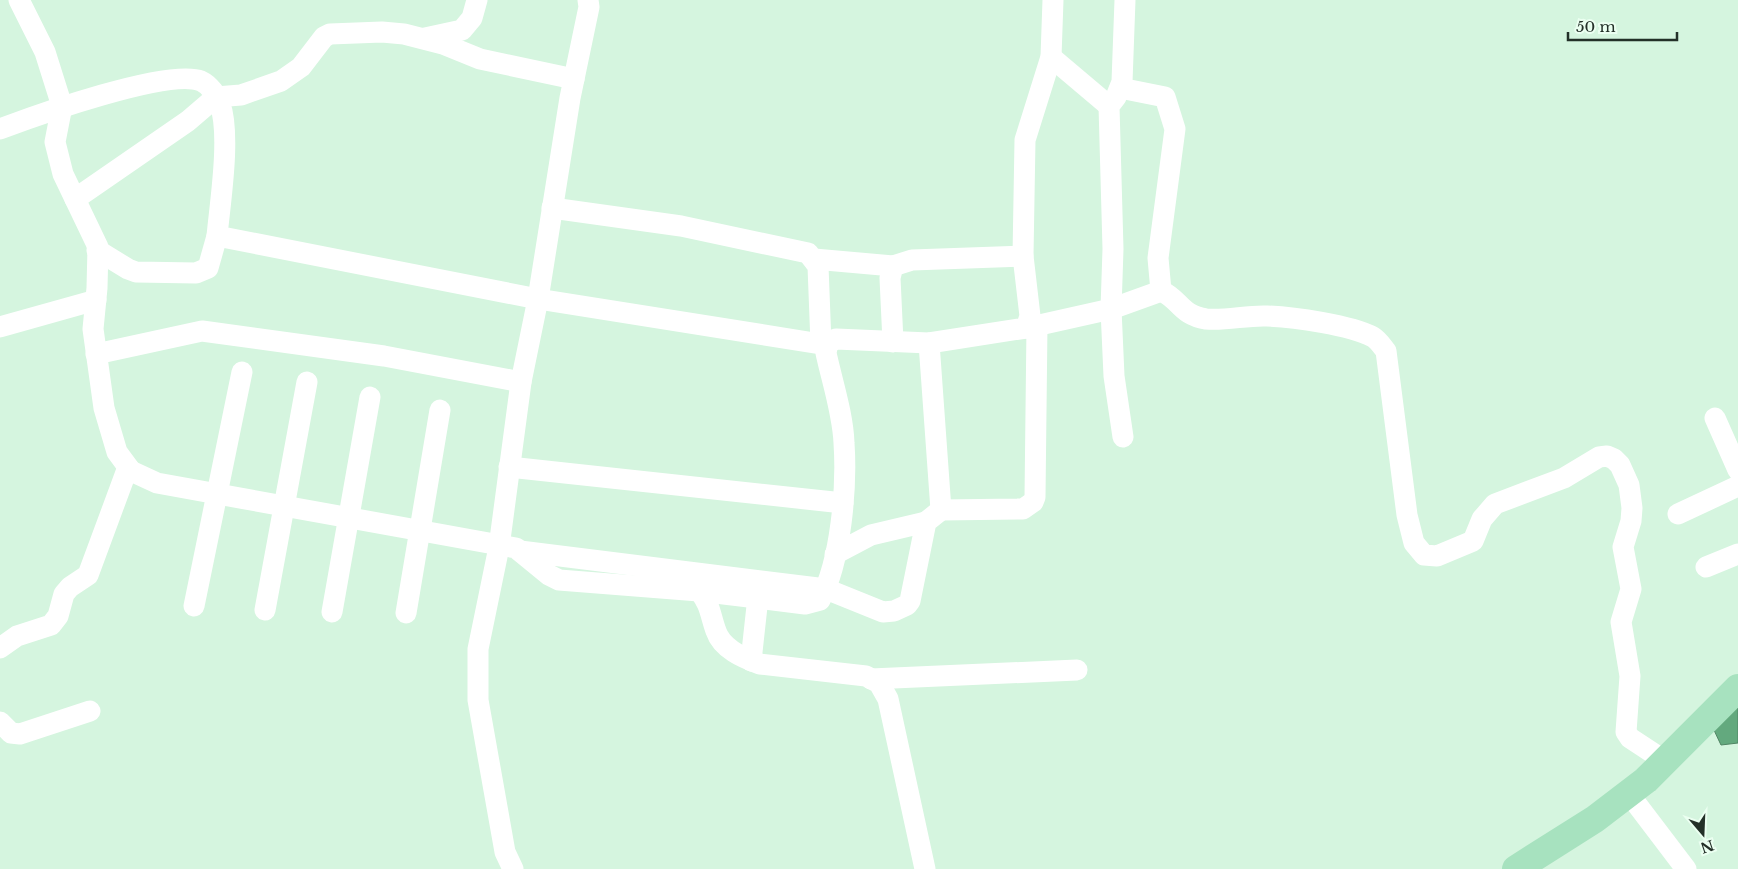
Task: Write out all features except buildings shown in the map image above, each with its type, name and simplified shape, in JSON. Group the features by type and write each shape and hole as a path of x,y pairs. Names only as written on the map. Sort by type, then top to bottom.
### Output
{"main road":[{"path":"1516,869 1595,820 1629,794 1738,688"}],"street":[{"path":"19,0 45,52 62,106 56,142 63,174 98,250 93,329 104,408 117,452 131,471 157,483 520,551 826,589 883,612 894,611 907,605 910,600 934,516 928,343"},
{"path":"420,39 462,30 472,18 477,0"},
{"path":"512,869 504,852 478,700 478,649 499,547 521,382 538,299 574,79 589,7 588,0"},
{"path":"835,554 871,535 934,516 1023,509 1034,502 1031,327 1023,256 1025,140 1052,57 1053,0"},
{"path":"1123,437 1114,376 1111,309 1114,249 1114,97 1125,0"},
{"path":"75,199 188,121 216,97 241,95 280,81 301,67 324,37 330,34 382,32 404,34 443,44 480,59 574,79"},
{"path":"1052,57 1114,97 1165,97 1173,116 1175,129 1158,258 1161,291"},
{"path":"0,129 62,106 175,78 202,81 212,90 224,118 223,174 217,236 208,268 196,273 136,272 98,250"},
{"path":"520,551 549,575 559,580 699,590 813,603 820,600 826,589 835,554 843,503 844,441 824,344 818,266 814,259 808,253 782,246 681,226 552,208"},
{"path":"217,236 538,299 824,344 836,339 928,343 1031,327 1111,309 1161,291 1168,294 1184,311 1199,317 1219,319 1266,316 1364,333 1375,338 1386,351 1407,516 1414,543 1424,555 1437,556 1473,541 1482,519 1495,504 1564,478 1599,457 1607,456 1614,459 1625,472 1632,508 1631,521 1623,547 1631,588 1621,622 1630,676 1626,732 1630,738 1665,761"},
{"path":"814,259 893,266 912,260 1023,256"},
{"path":"893,266 890,278 893,342"},
{"path":"0,327 96,300"},
{"path":"96,354 202,331 384,356 521,382"},
{"path":"194,606 219,494 242,372"},
{"path":"265,610 308,382"},
{"path":"332,612 370,397"},
{"path":"406,613 440,410"},
{"path":"1715,418 1738,470"},
{"path":"0,648 17,636 50,625 58,616 64,594 70,587 88,575 128,467"},
{"path":"509,467 843,503"},
{"path":"1678,514 1738,486"},
{"path":"1706,567 1738,554"},
{"path":"699,590 710,607 716,632 723,643 751,661 866,676 879,683 888,699 925,869"},
{"path":"751,661 758,597"},
{"path":"871,679 1077,670"},
{"path":"0,722 11,733 20,734 90,711"},
{"path":"1629,794 1686,869"}],"shaded area":[{"path":"1738,707 1738,743 1721,745 1713,728"}]}
